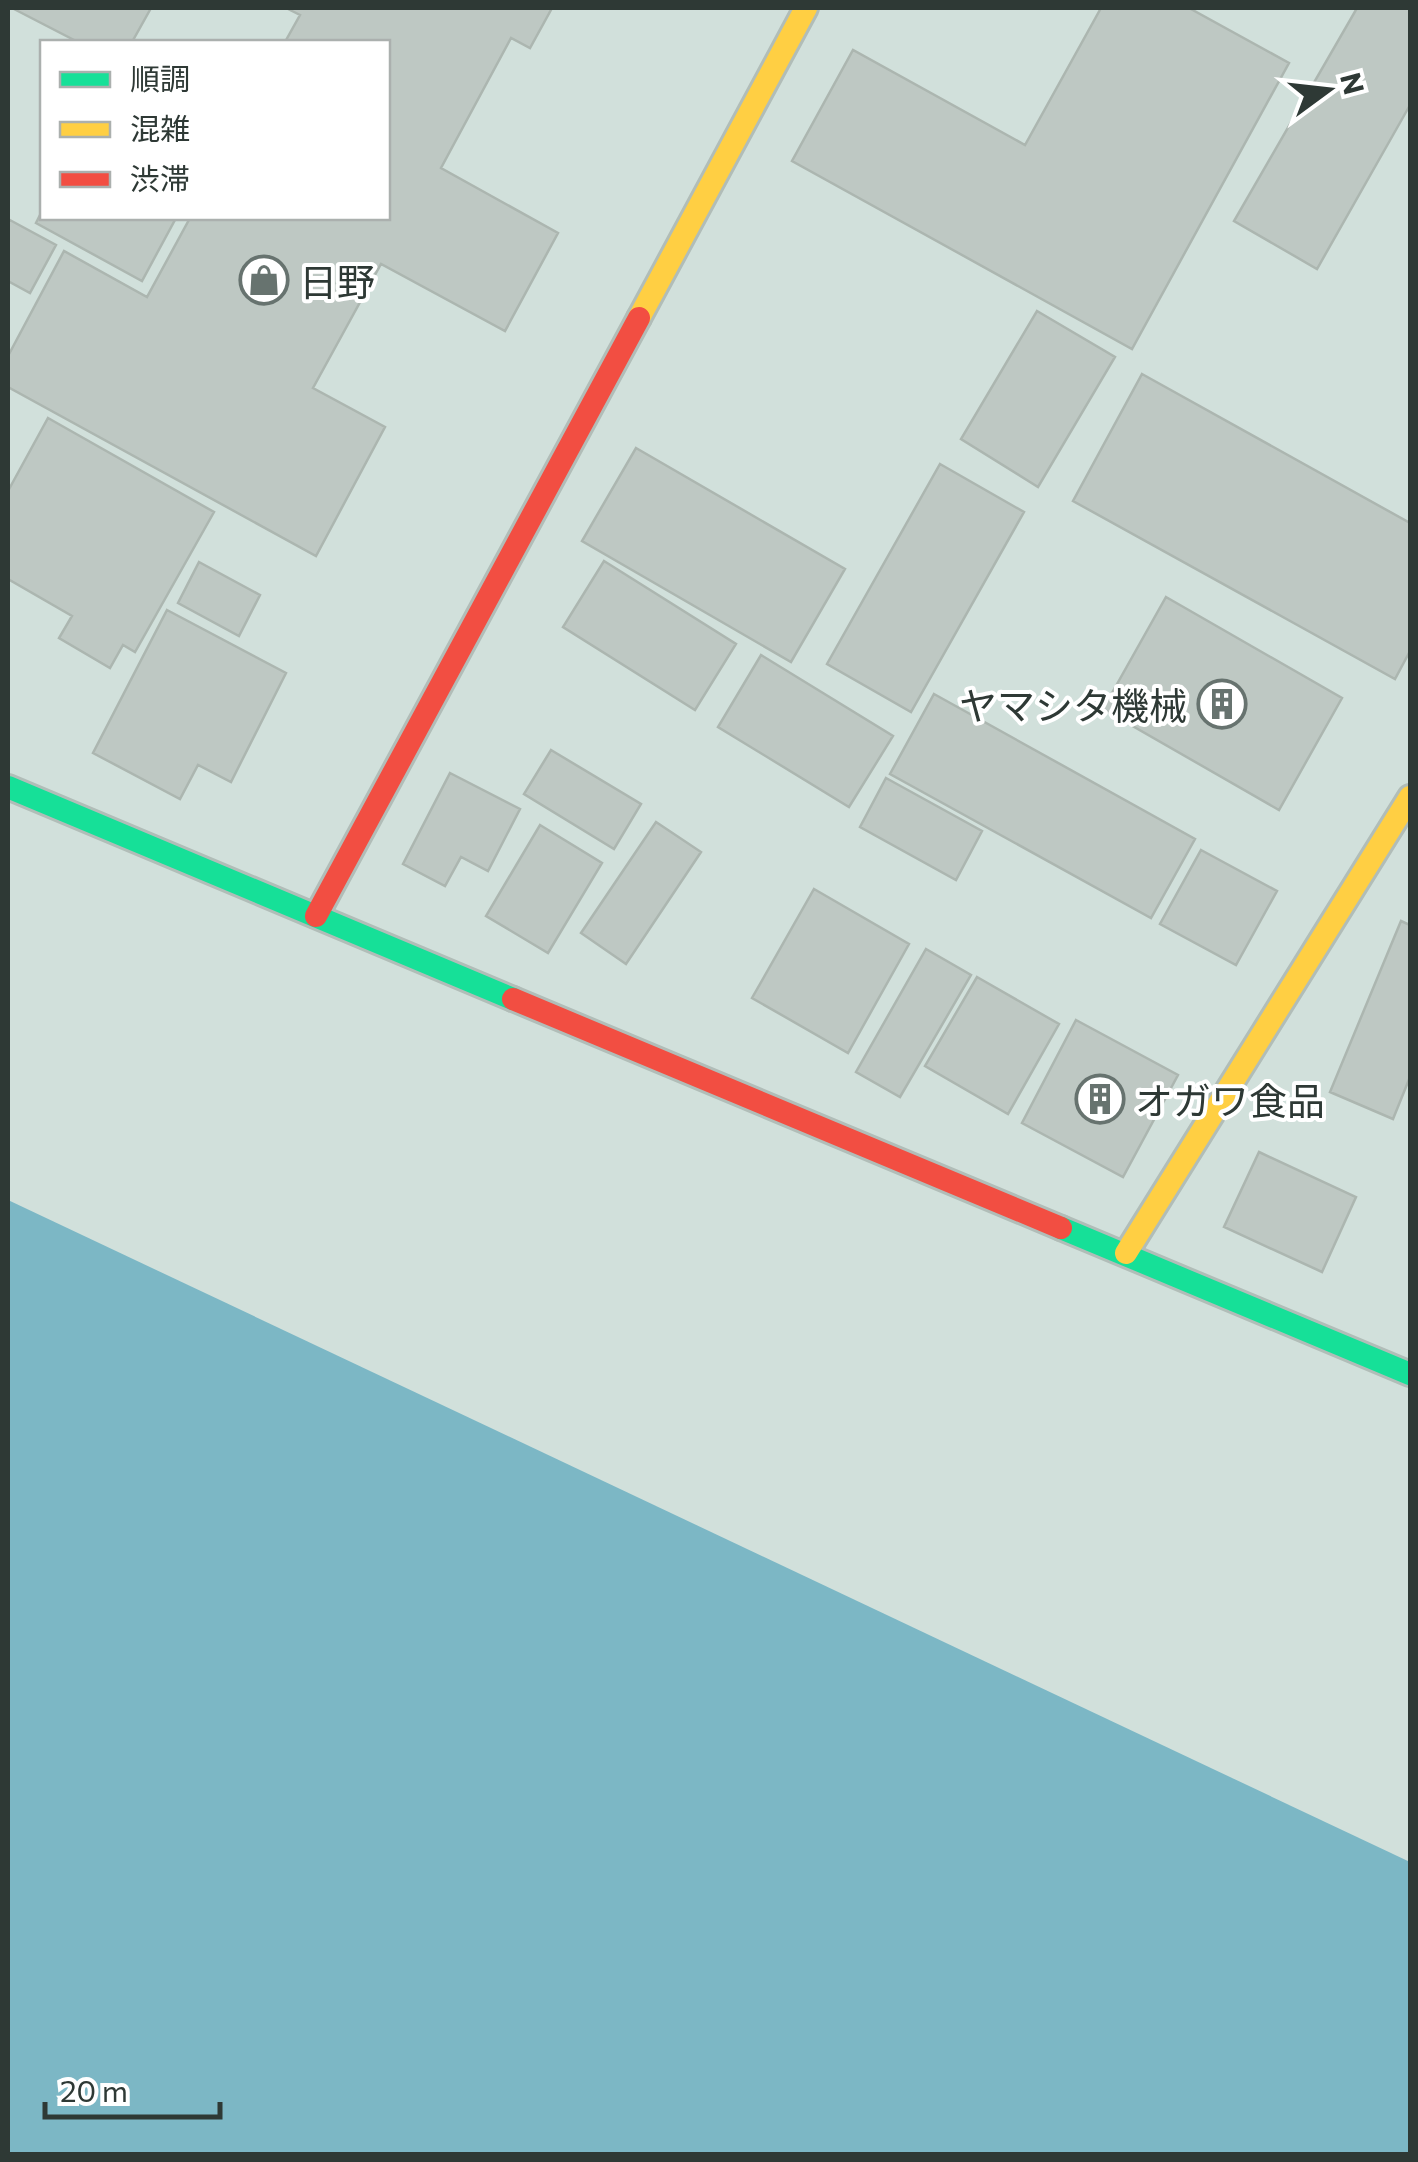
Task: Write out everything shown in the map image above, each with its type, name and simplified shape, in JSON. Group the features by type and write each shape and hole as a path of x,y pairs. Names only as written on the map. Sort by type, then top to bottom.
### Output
{"street":[{"path":"316,916 806,8"},
{"path":"8,787 1410,1374"},
{"path":"1126,1253 1410,797"}],"water":[{"path":"8,1200 1410,1862 1410,2154 8,2154"}],"building":[{"path":"12,8 151,8 133,40 74,40"},
{"name":"日野","path":"286,8 552,8 530,48 511,38 441,168 558,233 505,331 381,264 313,388 385,427 316,556 8,387 8,356 64,251 147,297 189,220 390,220 390,40 286,40 300,15"},
{"path":"1101,8 1189,8 1289,63 1132,349 792,161 853,50 1025,145"},
{"path":"1357,8 1410,8 1410,105 1317,269 1234,221"},
{"path":"40,215 40,220 175,220 142,281 36,223"},
{"path":"8,219 56,245 30,293 8,281"},
{"path":"1037,311 1115,357 1038,487 961,439"},
{"path":"1142,374 1410,523 1410,651 1395,679 1073,501"},
{"path":"48,418 214,512 135,652 123,645 110,668 59,638 72,616 8,579 8,491"},
{"path":"636,448 845,569 791,662 582,541"},
{"path":"940,464 1024,512 911,712 827,664"},
{"path":"604,561 736,644 695,710 563,627"},
{"path":"199,562 260,595 239,636 178,603"},
{"name":"ヤマシタ機械","path":"1166,597 1342,698 1279,810 1103,709"},
{"path":"167,610 286,673 231,782 198,765 180,799 93,753"},
{"path":"761,655 893,736 849,807 718,727"},
{"path":"934,694 1195,839 1151,918 890,774"},
{"path":"551,750 641,804 614,849 524,794"},
{"path":"450,773 520,809 488,871 461,857 445,886 403,864"},
{"path":"886,778 982,831 956,880 860,827"},
{"path":"656,822 701,852 626,964 581,933"},
{"path":"540,825 602,863 548,953 486,916"},
{"path":"1201,850 1277,891 1236,965 1160,924"},
{"path":"814,889 909,944 848,1053 752,998"},
{"path":"1401,921 1410,925 1410,1077 1393,1119 1330,1092"},
{"path":"926,949 971,975 900,1097 856,1072"},
{"path":"977,977 1059,1024 1008,1114 925,1066"},
{"name":"オガワ食品","path":"1076,1020 1178,1075 1123,1177 1022,1123"},
{"path":"1259,1152 1356,1197 1322,1272 1224,1227"}],"traffic: fast":[{"path":"8,787 513,999"},
{"path":"1061,1228 1410,1374"}],"traffic: slow":[{"path":"639,318 806,8"},
{"path":"1126,1253 1410,797"}],"traffic: jam":[{"path":"316,916 639,318"},
{"path":"513,999 1061,1228"}],"place":[{"name":"日野","path":"264,280"},
{"name":"ヤマシタ機械","path":"1222,704"},
{"name":"オガワ食品","path":"1100,1099"}]}
